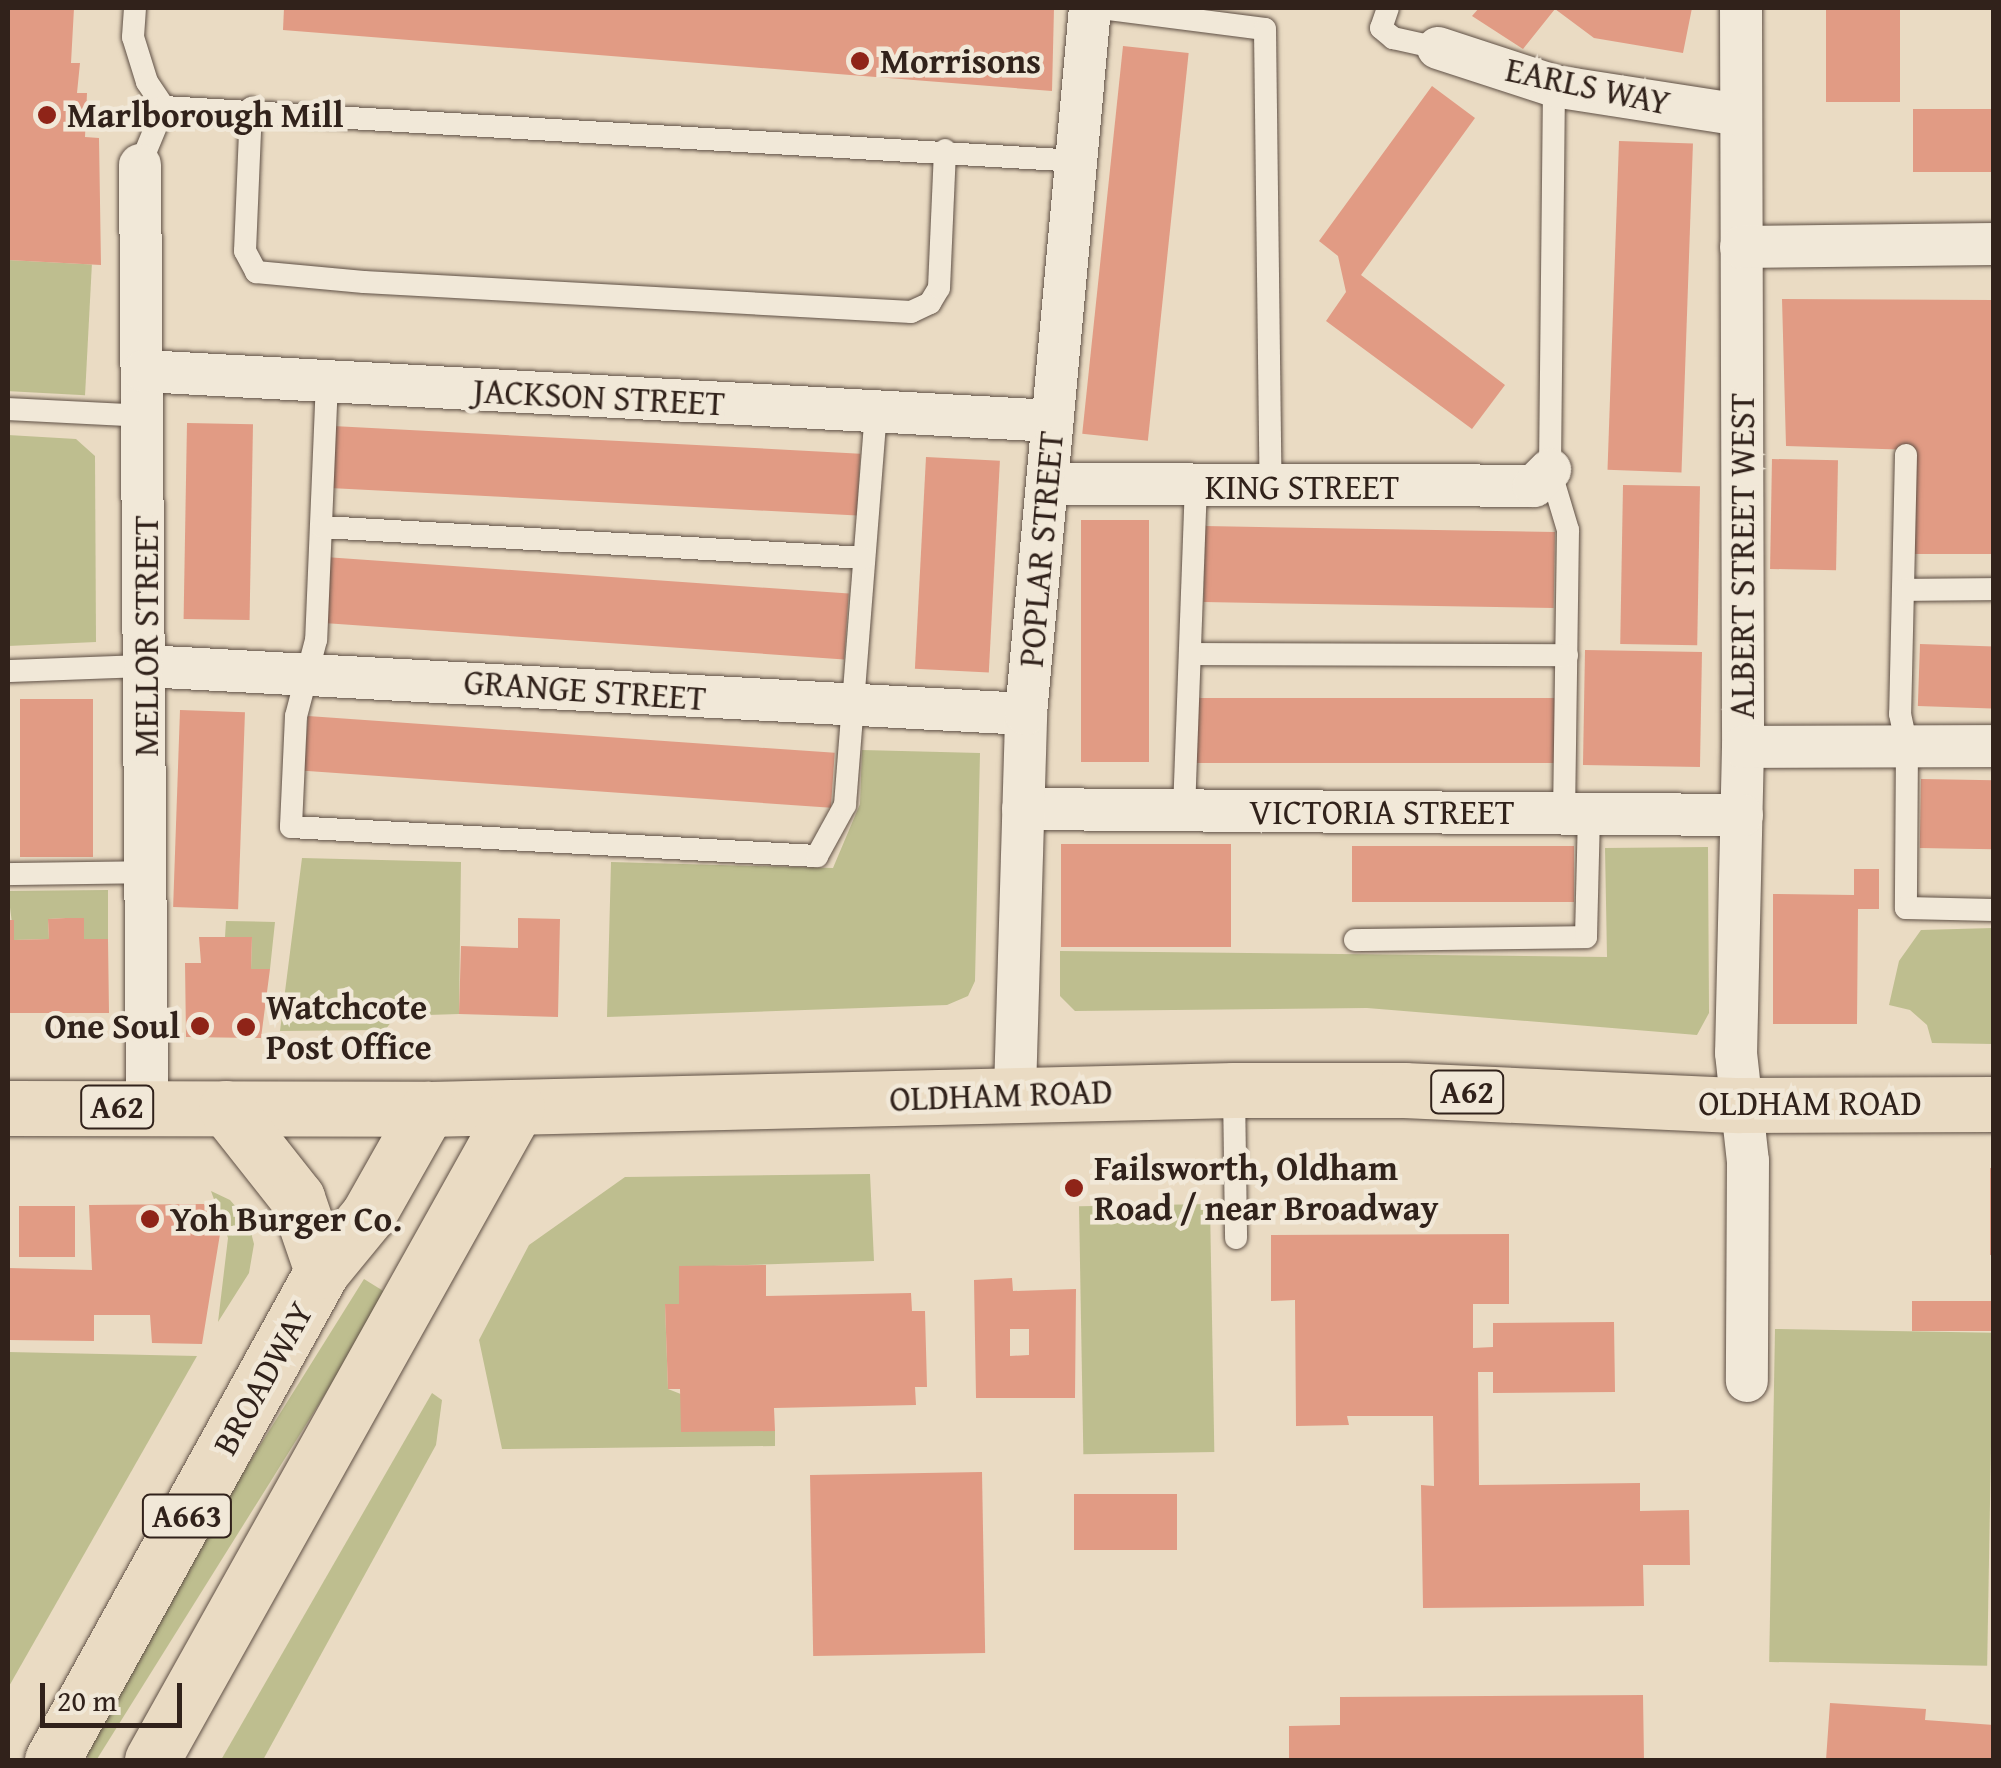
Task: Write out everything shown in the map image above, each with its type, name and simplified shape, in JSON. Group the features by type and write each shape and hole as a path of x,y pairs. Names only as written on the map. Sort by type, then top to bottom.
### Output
{"highway":[{"name":"OLDHAM ROAD","path":"8,1108 428,1109 1015,1091 1234,1090 1404,1090 1740,1105 1994,1104"},
{"name":"A663","path":"152,1760 518,1107"},
{"path":"226,1108 297,1198 322,1271"},
{"name":"BROADWAY","path":"52,1760 322,1271 368,1215 428,1109"}],"street":[{"name":"POPLAR STREET","path":"1015,1091 1026,714 1090,8"},
{"name":"ALBERT STREET WEST","path":"1740,8 1740,1105 1748,1161 1747,1381"},
{"name":"EARLS WAY","path":"1438,48 1554,86 1741,115"},
{"name":"MELLOR STREET","path":"140,165 146,416 147,1107"},
{"path":"1741,247 1994,244"},
{"name":"JACKSON STREET","path":"144,371 1053,422"},
{"name":"KING STREET","path":"1048,484 1271,489 1534,486 1550,470"},
{"name":"GRANGE STREET","path":"145,666 852,708 1026,714"},
{"path":"1743,748 1994,746"},
{"name":"VICTORIA STREET","path":"1023,809 1742,815"}],"lane":[{"path":"135,8 138,52 164,107 140,165"},
{"path":"1101,8 1264,28 1271,489"},
{"path":"1388,8 1381,28 1393,38 1438,48"},
{"path":"1354,940 1586,937 1567,655 1568,530 1550,470 1549,115 1554,86"},
{"path":"164,107 251,108 1077,161"},
{"path":"251,108 245,251 256,272 364,282 911,312 930,303 939,288 945,150"},
{"path":"327,382 316,640 296,716 291,827 817,856 845,805 876,412"},
{"path":"8,409 146,416"},
{"path":"1906,455 1900,714 1907,746 1906,908 1994,910"},
{"path":"1184,811 1196,488"},
{"path":"322,527 864,558"},
{"path":"1904,590 1994,589"},
{"path":"1190,654 1567,655"},
{"path":"8,671 145,666"},
{"path":"8,874 148,872"},
{"path":"1234,1090 1236,1238"}],"green space":[{"path":"8,260 92,264 85,395 8,391"},
{"path":"8,435 76,439 95,456 96,642 8,646"},
{"path":"862,750 980,753 975,981 968,996 947,1005 607,1017 611,862 833,868 860,804"},
{"path":"1708,847 1709,1013 1697,1035 1367,1008 1075,1011 1060,996 1060,951 1607,957 1605,848"},
{"path":"302,858 461,862 459,1014 396,1016 385,1030 280,1031"},
{"path":"108,890 108,939 84,939 84,918 66,918 48,919 49,939 14,940 8,891"},
{"path":"226,921 275,922 270,969 251,969 252,937 225,937"},
{"path":"1993,928 1993,1044 1932,1043 1927,1025 1910,1010 1889,1005 1899,961 1921,930"},
{"path":"870,1174 874,1261 679,1267 679,1304 665,1305 668,1389 775,1431 775,1446 502,1449 479,1340 529,1245 625,1177"},
{"path":"211,1191 230,1200 248,1221 254,1244 249,1273 218,1322 228,1238"},
{"path":"1210,1204 1214,1452 1083,1454 1079,1206"},
{"path":"364,1279 388,1294 96,1760 71,1747"},
{"path":"1775,1329 1993,1333 1987,1666 1769,1662"},
{"path":"8,1352 197,1356 8,1688"},
{"path":"432,1393 442,1400 436,1445 263,1760 221,1760"}],"building":[{"name":"Marlborough Mill","path":"8,8 74,8 71,63 80,63 77,93 87,93 85,137 99,138 101,265 8,260"},
{"name":"Morrisons","path":"284,8 1054,8 1052,91 283,30"},
{"path":"1479,8 1692,8 1683,53 1594,38 1555,9 1523,49 1472,16"},
{"path":"1826,8 1900,8 1900,102 1826,102"},
{"path":"1123,46 1189,53 1148,441 1082,434"},
{"path":"1432,86 1475,118 1361,275 1505,385 1472,429 1326,321 1346,292 1338,256 1319,241"},
{"path":"1913,109 1994,109 1994,172 1913,172"},
{"path":"1619,141 1693,144 1681,472 1608,470"},
{"path":"1782,299 1994,300 1994,554 1915,554 1914,450 1786,446"},
{"path":"187,423 253,424 250,620 184,619"},
{"path":"333,426 860,454 857,516 330,488"},
{"path":"926,457 1000,461 989,673 915,669"},
{"path":"1772,459 1838,460 1836,570 1770,569"},
{"path":"1623,485 1700,486 1697,645 1620,644"},
{"path":"1081,520 1149,520 1149,762 1081,762"},
{"path":"1205,526 1555,532 1554,608 1204,602"},
{"path":"325,557 849,594 844,659 320,623"},
{"path":"1920,644 1994,647 1992,709 1918,706"},
{"path":"1585,650 1702,652 1700,767 1583,765"},
{"path":"1197,698 1557,698 1557,763 1197,763"},
{"path":"20,699 93,699 93,857 20,857"},
{"path":"180,710 245,712 238,909 173,907"},
{"path":"308,716 835,753 831,808 304,771"},
{"path":"1921,779 1994,780 1993,849 1920,848"},
{"path":"1061,844 1231,844 1231,947 1061,947"},
{"path":"1352,846 1574,846 1574,902 1352,902"},
{"path":"1854,869 1879,869 1879,909 1858,909 1857,1024 1773,1024 1773,894 1854,895"},
{"path":"84,918 84,939 108,939 109,1013 8,1013 8,920 14,920 14,940 49,939 48,919"},
{"path":"518,918 560,919 558,1017 459,1014 461,946 518,948"},
{"path":"199,937 252,937 251,969 270,969 261,1038 186,1037 185,963 201,963"},
{"path":"1990,1168 1994,1168 1994,1255 1990,1255"},
{"path":"204,1204 220,1234 202,1344 152,1343 150,1315 94,1315 94,1341 8,1340 8,1268 92,1270 89,1205"},
{"path":"19,1206 75,1206 75,1257 19,1257"},
{"path":"1509,1234 1509,1304 1473,1304 1473,1348 1493,1347 1493,1323 1614,1322 1615,1392 1493,1393 1493,1372 1478,1372 1479,1485 1640,1483 1640,1511 1689,1510 1690,1565 1643,1565 1644,1606 1423,1608 1421,1485 1434,1486 1433,1416 1347,1416 1349,1425 1296,1426 1295,1300 1271,1301 1271,1235"},
{"path":"766,1265 766,1296 911,1293 912,1311 925,1311 927,1387 915,1387 916,1405 774,1408 775,1431 681,1432 680,1389 668,1389 665,1304 679,1304 679,1266"},
{"path":"1012,1278 1013,1291 1076,1289 1075,1398 976,1398 974,1280","holes":["1010,1329 1029,1329 1029,1355 1010,1356"]},
{"path":"1912,1301 1994,1301 1994,1331 1912,1331"},
{"path":"982,1472 985,1653 813,1656 810,1475"},
{"path":"1074,1494 1177,1494 1177,1550 1074,1550"},
{"path":"1643,1695 1644,1760 1289,1760 1289,1726 1340,1725 1340,1697"},
{"path":"1830,1703 1926,1709 1925,1720 1994,1725 1994,1760 1826,1760"}],"place":[{"name":"Morrisons","path":"860,61"},
{"name":"Marlborough Mill","path":"47,115"},
{"name":"One Soul","path":"200,1026"},
{"name":"Watchcote Post Office","path":"246,1027"},
{"name":"Failsworth, Oldham Road / near Broadway","path":"1074,1188"},
{"name":"Yoh Burger Co.","path":"150,1219"}]}
